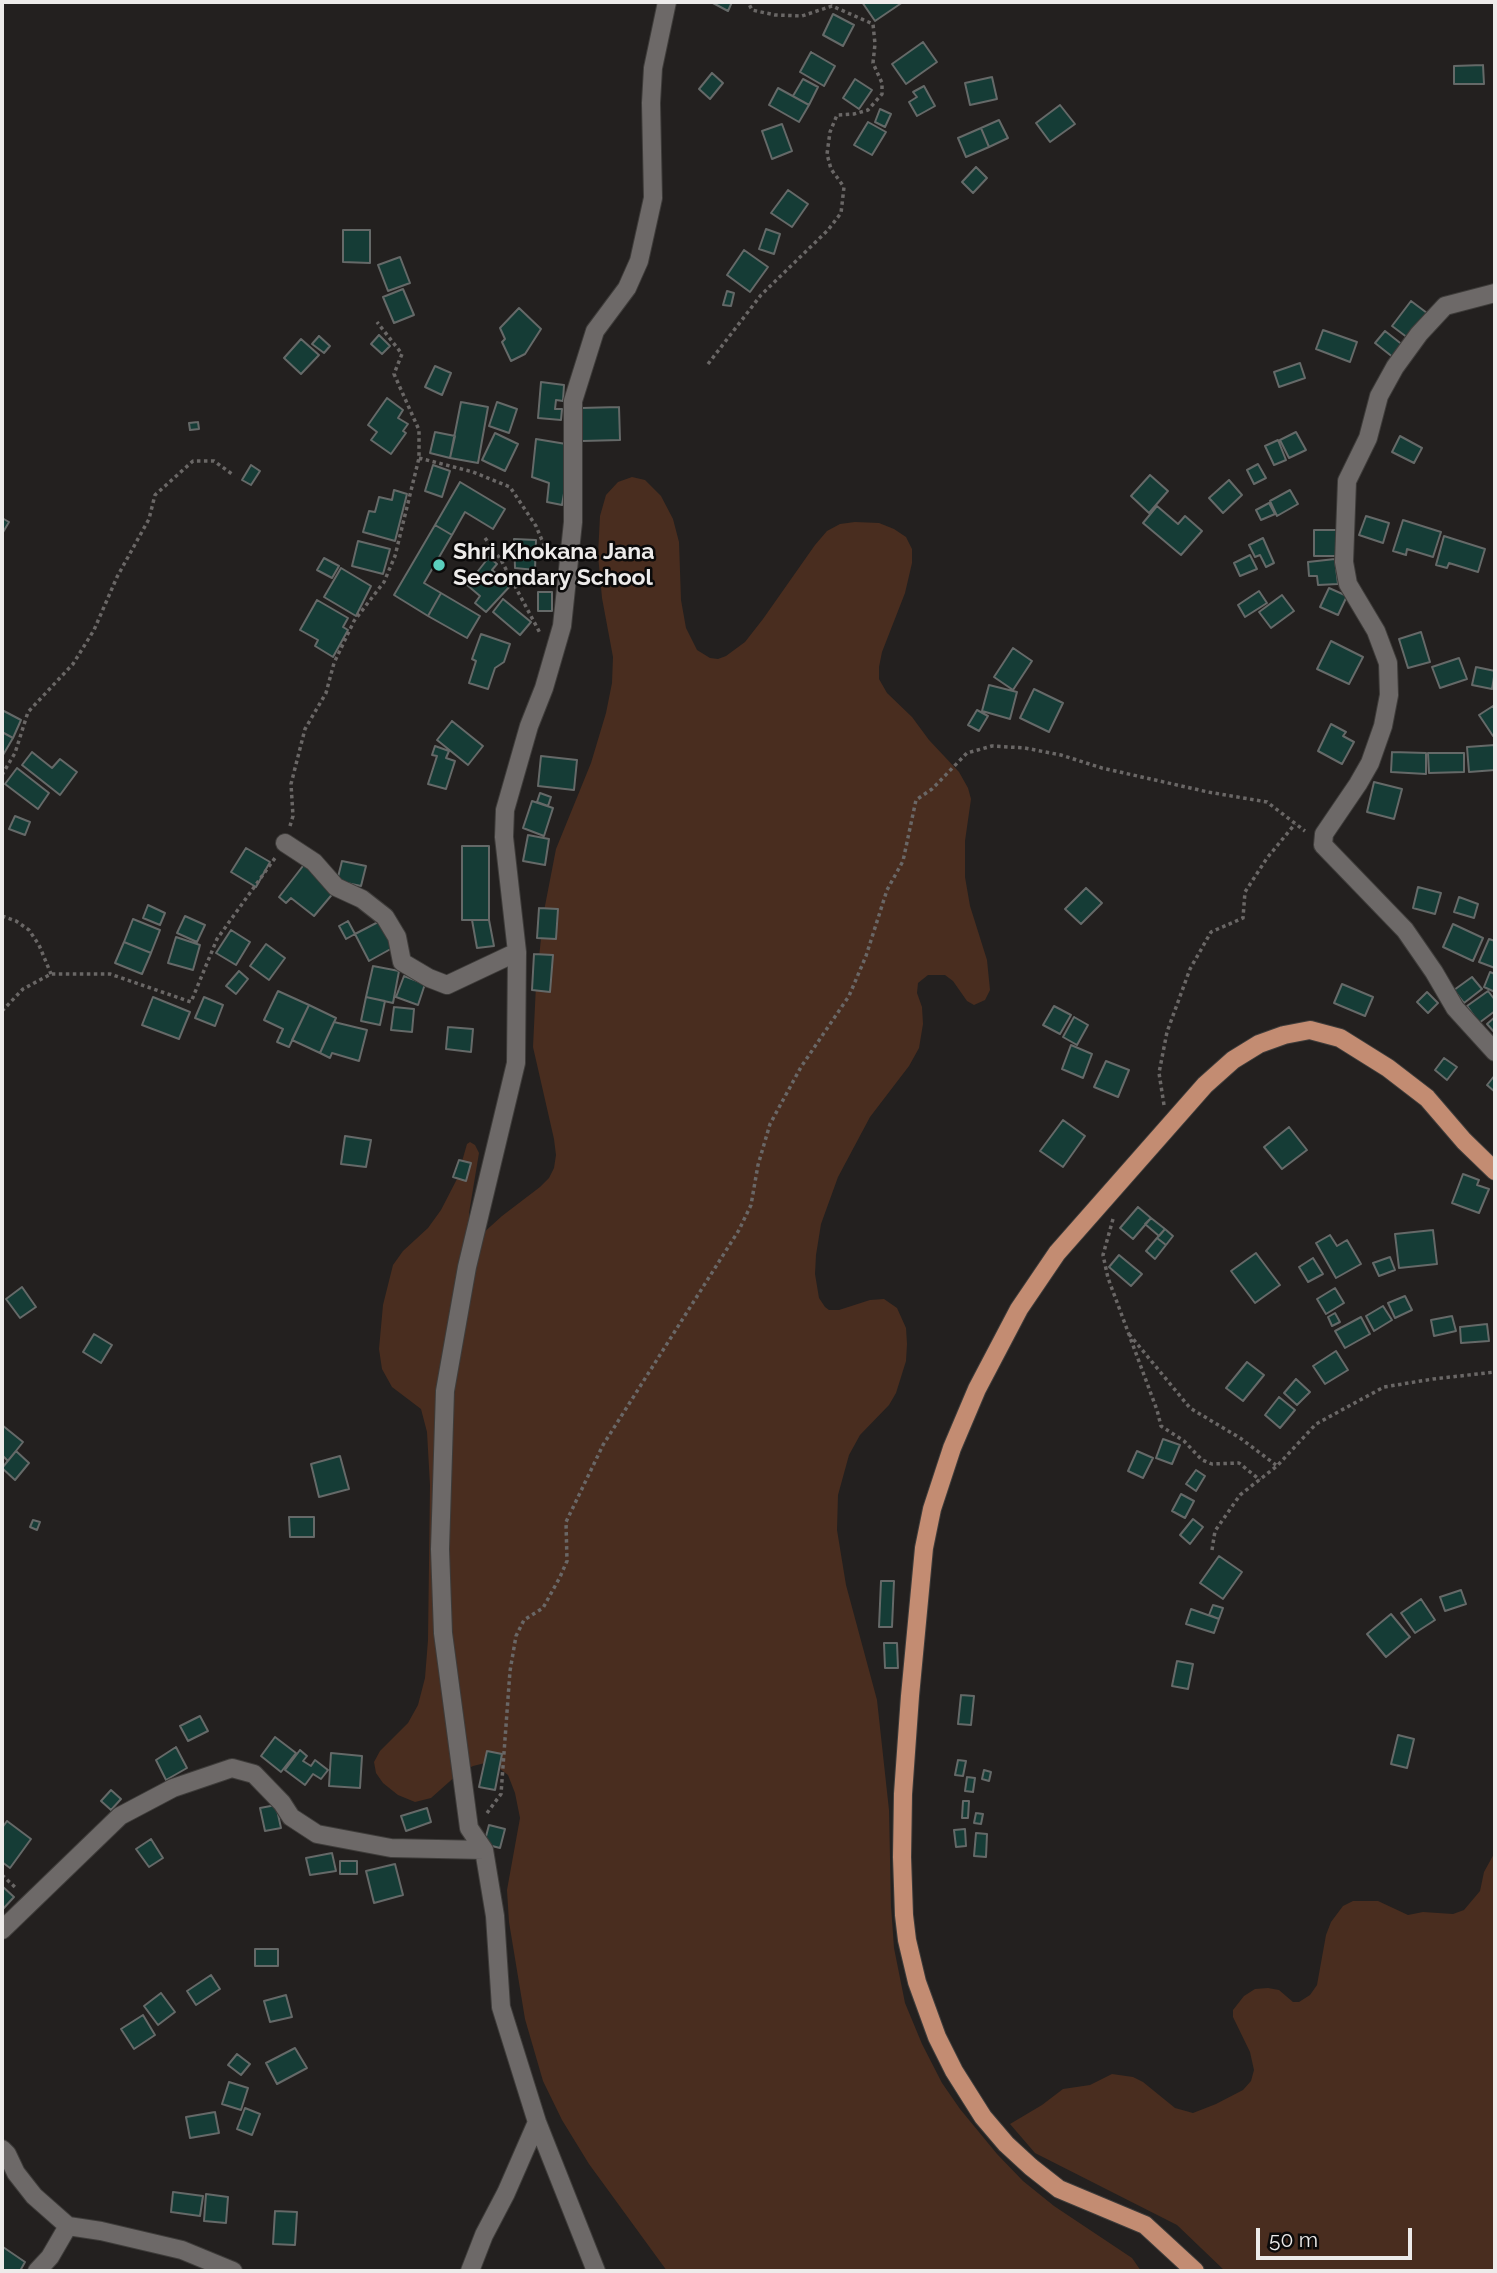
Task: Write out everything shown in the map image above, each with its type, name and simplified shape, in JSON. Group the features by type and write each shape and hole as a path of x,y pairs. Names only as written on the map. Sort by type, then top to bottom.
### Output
{"main road":[{"path":"1195,2271 1145,2225 1059,2189 1018,2156 983,2117 954,2071 930,2019 907,1940 902,1887 904,1782 910,1696 924,1548 932,1509 952,1448 976,1389 1019,1309 1057,1253 1205,1084 1233,1060 1259,1044 1310,1030 1340,1038 1388,1068 1427,1098 1464,1141 1495,1171"}],"street":[{"path":"596,2271 537,2122 501,2007 495,1916 484,1850 469,1828 443,1633 440,1549 444,1391 467,1268 516,1063 517,952 504,837 505,810 562,625 573,522 573,401 595,331 627,288 639,261 653,198 653,68 667,2"},
{"path":"1495,293 1445,306 1419,334 1395,367 1379,396 1368,438 1347,481 1343,562 1348,584 1376,631 1388,663 1389,695 1383,726 1370,763 1324,834 1323,845 1405,929 1455,1008 1495,1052"},
{"path":"285,843 314,862 336,887 362,899 385,917 397,937 402,962 429,978 447,985 517,952"},
{"path":"2,1930 120,1816 173,1788 232,1768 254,1774 282,1802 291,1817 317,1834 391,1848 484,1850"},
{"path":"470,2271 537,2122"},
{"path":"2,2149 34,2196 68,2226 182,2250 233,2271"},
{"path":"37,2271 50,2257 68,2226"}],"path":[{"path":"708,364 761,295 828,230 841,213 844,187 831,169 827,153 830,132 837,115 868,110 882,94 882,83 873,63 873,24 832,6 802,16 775,15 751,10 748,2"},
{"path":"2,1011 23,989 51,974 110,974 191,1002 217,939 285,843 293,816 291,784 305,729 326,693 334,663 354,621 384,582 396,556 419,458 419,430 394,374 402,354 377,322"},
{"path":"419,458 473,472 510,487 537,526 550,563"},
{"path":"2,775 15,753 28,712 73,664 94,630 117,577 149,519 155,495 192,461 214,461 232,474"},
{"path":"485,538 501,560 540,632 550,667"},
{"path":"469,1828 488,1812 501,1794 510,1671 516,1636 524,1620 543,1608 567,1561 566,1522 603,1445 739,1230 751,1205 758,1165 770,1124 801,1067 849,996 866,956 887,890 904,862 916,800 932,789 967,753 992,746 1025,748 1208,792 1267,802 1323,845"},
{"path":"1167,1128 1158,1073 1167,1032 1190,969 1211,932 1243,918 1245,892 1267,858 1295,824"},
{"path":"2,916 29,930 39,945 51,974"},
{"path":"1114,1217 1103,1255 1108,1278 1161,1426 1184,1441 1202,1460 1212,1464 1239,1463 1260,1480"},
{"path":"1126,1330 1190,1408 1240,1438 1277,1466"},
{"path":"1212,1550 1215,1531 1240,1495 1277,1466 1316,1424 1384,1387 1495,1372"}],"shaded area":[{"path":"632,477 645,480 661,496 673,519 679,542 681,600 686,628 697,650 710,658 726,656 745,642 827,531 840,524 879,523 906,537 912,549 912,563 905,593 882,652 879,679 887,693 912,717 959,772 968,788 971,799 965,841 965,877 970,906 987,960 990,990 985,1000 974,1005 967,1001 953,981 945,975 928,975 918,983 917,993 922,1007 923,1024 919,1048 909,1066 870,1117 838,1177 821,1224 815,1274 819,1298 825,1307 839,1310 870,1300 884,1299 897,1308 906,1328 907,1344 906,1361 896,1393 889,1405 860,1435 849,1455 838,1495 837,1530 846,1585 877,1700 889,1810 894,1948 905,2003 942,2083 997,2154 1023,2181 1054,2206 1132,2258 1141,2271 667,2271 589,2164 562,2120 543,2081 525,2019 509,1922 507,1890 520,1818 508,1775 495,1765 485,1763 473,1766 458,1774 431,1798 415,1802 398,1795 383,1783 376,1773 374,1762 380,1751 408,1723 418,1705 425,1678 428,1640 430,1485 427,1432 421,1409 392,1387 382,1369 379,1349 383,1305 393,1265 441,1210 457,1179 467,1144 470,1142 475,1145 479,1153 469,1229 481,1235 540,1187 554,1168 554,1139 533,1047 544,911 556,849 591,763 612,683 613,657 602,598 598,555 600,516 606,495 618,482"},
{"path":"1495,1852 1495,2271 1225,2271 1177,2225 1035,2153 1010,2124 1063,2089 1090,2085 1112,2074 1133,2077 1175,2108 1193,2113 1243,2090 1251,2081 1254,2070 1250,2052 1233,2017 1233,2010 1244,1996 1255,1989 1268,1988 1279,1990 1293,2002 1299,2002 1310,1995 1317,1985 1331,1922 1343,1906 1353,1901 1378,1901 1408,1915 1423,1912 1453,1914 1464,1910 1480,1891 1484,1872"}],"building":[{"path":"711,2 732,2 728,11"},
{"path":"862,2 903,2 875,21"},
{"path":"833,14 854,25 843,46 823,35"},
{"path":"923,42 937,62 906,84 892,64"},
{"path":"811,52 835,66 824,86 800,72"},
{"path":"1483,65 1484,84 1454,84 1454,66"},
{"path":"712,73 723,83 710,99 699,89"},
{"path":"992,77 997,99 970,105 965,83"},
{"path":"803,79 818,87 809,105 793,96"},
{"path":"855,79 872,90 859,109 843,98"},
{"path":"924,86 935,106 917,116 909,102 917,97 913,92"},
{"path":"778,88 809,105 799,122 769,105"},
{"path":"1060,105 1075,124 1050,142 1036,123"},
{"path":"880,109 891,114 885,127 875,122"},
{"path":"999,120 1008,138 989,147 981,128"},
{"path":"868,122 886,132 872,155 854,145"},
{"path":"782,124 792,151 772,159 762,131"},
{"path":"981,128 989,147 966,157 958,138"},
{"path":"976,167 987,178 973,193 962,182"},
{"path":"788,190 808,204 792,227 771,213"},
{"path":"766,229 780,234 774,254 759,249"},
{"path":"343,230 370,230 370,263 343,262"},
{"path":"744,250 768,267 750,292 727,275"},
{"path":"400,257 410,283 388,291 378,265"},
{"path":"403,289 414,315 394,323 383,297"},
{"path":"727,291 734,293 731,306 723,305"},
{"path":"1411,301 1427,313 1408,338 1392,326"},
{"path":"519,308 541,329 525,354 511,361 502,342 505,339 500,328"},
{"path":"1323,330 1357,342 1350,362 1316,349"},
{"path":"1385,331 1404,346 1394,358 1375,343"},
{"path":"379,335 390,346 382,354 371,344"},
{"path":"319,336 330,346 324,353 312,344"},
{"path":"301,339 319,355 301,374 284,358"},
{"path":"1300,363 1305,378 1279,387 1274,372"},
{"path":"435,366 451,373 442,395 425,387"},
{"path":"541,382 564,385 563,401 556,400 555,409 562,409 561,420 538,418"},
{"path":"387,398 403,410 398,418 408,424 403,431 406,433 391,454 371,440 377,432 368,425"},
{"path":"461,402 488,407 478,463 450,458"},
{"path":"497,402 517,409 509,433 489,426"},
{"path":"619,407 620,440 582,441 581,408"},
{"path":"198,422 199,429 190,430 189,423"},
{"path":"435,432 455,436 450,458 430,453"},
{"path":"1296,432 1306,450 1289,458 1280,440"},
{"path":"495,433 518,444 505,471 482,460"},
{"path":"1400,436 1422,448 1414,463 1392,452"},
{"path":"536,439 566,444 566,482 562,505 547,502 549,483 532,477"},
{"path":"1278,440 1286,460 1274,465 1265,446"},
{"path":"1258,464 1266,478 1254,484 1247,470"},
{"path":"251,465 260,471 251,485 242,480"},
{"path":"433,465 450,471 442,497 425,491"},
{"path":"1150,475 1168,491 1149,513 1131,496"},
{"path":"1229,480 1242,495 1223,513 1209,498"},
{"path":"460,482 505,509 493,529 465,512 452,535 435,525"},
{"path":"394,490 407,494 395,541 363,532 369,511 375,512 379,497 392,500"},
{"path":"1290,490 1298,504 1277,516 1270,501"},
{"path":"1269,503 1275,514 1261,520 1256,510"},
{"path":"1157,506 1178,524 1185,516 1202,531 1181,555 1143,523"},
{"path":"1366,516 1389,523 1383,543 1359,535"},
{"path":"2,518 9,522 2,534"},
{"path":"1403,520 1441,532 1433,557 1407,549 1406,555 1393,551"},
{"path":"435,525 452,535 424,583 441,593 428,616 394,595"},
{"path":"1314,530 1337,530 1338,556 1314,556"},
{"path":"1444,536 1485,549 1478,572 1449,563 1447,568 1436,565"},
{"path":"1263,538 1274,563 1266,567 1260,555 1255,557 1249,545"},
{"path":"514,539 536,540 535,570 515,568"},
{"path":"358,541 390,549 383,574 352,566"},
{"path":"1250,555 1257,569 1240,576 1234,563"},
{"path":"489,557 497,564 492,570 511,585 486,612 475,603 480,596 467,585"},
{"path":"324,558 339,566 332,578 317,570"},
{"path":"1335,559 1338,584 1318,585 1317,576 1309,576 1308,562"},
{"path":"341,568 371,586 356,616 324,597"},
{"path":"1329,588 1347,596 1338,615 1320,607"},
{"path":"1259,591 1267,603 1245,617 1238,605"},
{"path":"538,592 552,592 552,611 538,611"},
{"path":"441,593 480,616 467,638 428,616"},
{"path":"1282,595 1294,611 1271,628 1259,612"},
{"path":"503,599 531,622 520,635 493,612"},
{"path":"317,600 348,618 343,627 348,630 333,657 315,646 318,640 300,630"},
{"path":"1421,632 1430,662 1408,668 1399,639"},
{"path":"481,634 510,644 504,662 495,668 488,689 469,683 476,661 472,659"},
{"path":"1331,641 1363,657 1349,684 1317,669"},
{"path":"1013,648 1032,661 1013,690 994,677"},
{"path":"1459,658 1467,679 1440,688 1432,667"},
{"path":"1476,667 1495,671 1492,689 1472,685"},
{"path":"989,685 1017,692 1010,719 982,711"},
{"path":"1034,689 1063,703 1049,732 1020,718"},
{"path":"1493,706 1495,735 1493,736 1479,715"},
{"path":"2,710 21,720 13,738 2,732"},
{"path":"977,710 988,716 979,731 968,725"},
{"path":"452,721 483,746 468,765 437,740"},
{"path":"1331,724 1346,732 1343,736 1354,742 1342,764 1318,751"},
{"path":"2,732 13,738 3,755 2,754"},
{"path":"1495,745 1495,770 1469,772 1467,747"},
{"path":"435,746 449,751 446,758 455,761 446,789 428,784 437,756 432,755"},
{"path":"32,752 52,768 60,759 77,772 60,795 22,765"},
{"path":"1392,752 1426,753 1426,774 1391,772"},
{"path":"1428,753 1464,753 1464,772 1429,773"},
{"path":"541,756 577,760 574,790 538,786"},
{"path":"17,768 49,793 38,809 5,784"},
{"path":"1374,782 1402,789 1394,819 1367,812"},
{"path":"540,793 551,797 548,806 537,802"},
{"path":"532,801 553,808 544,836 523,828"},
{"path":"15,816 30,822 25,835 9,829"},
{"path":"528,835 549,839 545,865 523,861"},
{"path":"462,846 489,846 489,920 462,920"},
{"path":"246,848 270,862 256,887 231,872"},
{"path":"342,861 366,866 361,886 337,881"},
{"path":"306,862 315,869 312,873 335,891 314,916 291,898 286,903 279,897"},
{"path":"1418,887 1441,893 1435,914 1413,908"},
{"path":"1086,888 1102,903 1081,924 1065,909"},
{"path":"1459,897 1478,904 1474,918 1454,912"},
{"path":"148,905 165,913 160,925 143,918"},
{"path":"539,908 558,909 556,939 537,938"},
{"path":"185,916 205,925 197,942 177,933"},
{"path":"133,919 160,930 151,953 124,942"},
{"path":"382,920 396,946 369,961 355,934"},
{"path":"472,920 489,920 494,946 477,948"},
{"path":"348,921 355,934 346,939 339,926"},
{"path":"1453,924 1483,938 1473,961 1443,947"},
{"path":"231,930 250,942 236,965 216,953"},
{"path":"176,937 200,945 193,970 168,963"},
{"path":"1489,939 1495,941 1495,968 1479,962"},
{"path":"124,942 151,953 142,974 115,963"},
{"path":"266,944 285,958 269,980 250,966"},
{"path":"534,954 553,955 550,992 532,990"},
{"path":"373,966 399,971 393,1003 366,997"},
{"path":"239,971 248,979 236,994 226,986"},
{"path":"1490,972 1495,974 1495,992 1484,987"},
{"path":"404,976 425,984 418,1005 396,997"},
{"path":"1472,977 1482,989 1464,1003 1454,990"},
{"path":"1342,984 1373,997 1365,1016 1334,1003"},
{"path":"278,991 309,1005 289,1047 277,1042 283,1029 264,1020"},
{"path":"1488,991 1495,1000 1495,1011 1479,1023 1467,1006"},
{"path":"1427,992 1438,1003 1428,1013 1417,1002"},
{"path":"153,997 190,1012 179,1039 142,1025"},
{"path":"204,997 223,1005 215,1026 195,1018"},
{"path":"366,997 385,1001 380,1025 361,1021"},
{"path":"309,1005 336,1018 320,1053 292,1040"},
{"path":"1054,1006 1071,1015 1060,1034 1043,1025"},
{"path":"394,1007 414,1009 412,1032 391,1030"},
{"path":"1074,1017 1088,1025 1077,1045 1063,1037"},
{"path":"1495,1017 1495,1033 1487,1024"},
{"path":"334,1022 367,1030 359,1061 332,1053 330,1058 320,1053"},
{"path":"448,1027 473,1029 471,1052 446,1049"},
{"path":"1071,1045 1092,1054 1083,1078 1062,1069"},
{"path":"1444,1058 1457,1067 1447,1080 1435,1070"},
{"path":"1106,1061 1129,1070 1118,1097 1094,1087"},
{"path":"1495,1075 1495,1092 1487,1085"},
{"path":"1063,1120 1085,1136 1063,1167 1040,1151"},
{"path":"1289,1127 1307,1150 1282,1169 1264,1147"},
{"path":"345,1136 371,1140 366,1167 341,1164"},
{"path":"459,1160 471,1163 466,1181 453,1177"},
{"path":"1463,1174 1479,1180 1477,1185 1489,1189 1479,1213 1452,1203"},
{"path":"1138,1207 1151,1218 1133,1239 1120,1228"},
{"path":"1151,1218 1165,1229 1159,1236 1145,1224"},
{"path":"1165,1229 1173,1236 1166,1245 1157,1238"},
{"path":"1433,1230 1437,1264 1399,1268 1395,1234"},
{"path":"1330,1235 1337,1246 1347,1240 1361,1264 1336,1278 1316,1243"},
{"path":"1157,1238 1166,1245 1155,1259 1146,1251"},
{"path":"1256,1253 1280,1285 1255,1303 1231,1271"},
{"path":"1119,1255 1142,1274 1131,1286 1109,1267"},
{"path":"1390,1257 1395,1270 1379,1276 1373,1263"},
{"path":"1313,1258 1323,1274 1308,1282 1299,1267"},
{"path":"22,1287 36,1307 20,1318 6,1299"},
{"path":"1335,1288 1344,1303 1326,1314 1317,1299"},
{"path":"1405,1296 1412,1310 1395,1318 1388,1303"},
{"path":"1383,1306 1392,1320 1374,1331 1366,1316"},
{"path":"1335,1313 1340,1322 1332,1326 1328,1317"},
{"path":"1452,1316 1456,1331 1434,1336 1431,1320"},
{"path":"1361,1317 1370,1334 1345,1348 1335,1331"},
{"path":"1487,1324 1489,1341 1461,1343 1460,1327"},
{"path":"94,1334 112,1345 101,1363 83,1352"},
{"path":"1336,1351 1348,1370 1325,1384 1313,1366"},
{"path":"1247,1362 1264,1375 1243,1401 1226,1388"},
{"path":"1296,1379 1310,1392 1297,1405 1284,1393"},
{"path":"1279,1397 1295,1410 1280,1428 1265,1415"},
{"path":"2,1425 23,1442 8,1461 2,1455"},
{"path":"1163,1439 1180,1445 1172,1464 1156,1458"},
{"path":"16,1451 29,1463 15,1480 2,1468"},
{"path":"1137,1451 1153,1458 1143,1478 1128,1471"},
{"path":"340,1456 349,1489 319,1497 311,1464"},
{"path":"1196,1470 1205,1476 1196,1491 1186,1484"},
{"path":"1181,1494 1194,1501 1185,1518 1172,1511"},
{"path":"289,1517 314,1517 314,1537 290,1537"},
{"path":"1193,1519 1203,1527 1190,1544 1180,1535"},
{"path":"33,1520 40,1522 37,1530 30,1527"},
{"path":"1219,1556 1242,1572 1223,1599 1200,1583"},
{"path":"881,1581 894,1581 892,1627 879,1627"},
{"path":"1461,1590 1466,1604 1445,1611 1440,1597"},
{"path":"1421,1599 1435,1620 1415,1633 1401,1613"},
{"path":"1213,1605 1223,1608 1219,1619 1209,1615"},
{"path":"1191,1609 1219,1619 1214,1633 1186,1624"},
{"path":"1391,1614 1410,1637 1386,1657 1367,1634"},
{"path":"884,1643 897,1643 898,1668 885,1668"},
{"path":"1177,1661 1193,1664 1188,1689 1172,1686"},
{"path":"961,1695 974,1696 971,1725 958,1724"},
{"path":"200,1716 208,1731 188,1741 180,1726"},
{"path":"1398,1735 1414,1739 1407,1768 1391,1764"},
{"path":"275,1737 296,1753 281,1772 261,1756"},
{"path":"176,1747 187,1768 166,1780 156,1760"},
{"path":"300,1750 307,1756 303,1761 311,1766 315,1760 328,1770 321,1779 313,1774 305,1785 285,1770"},
{"path":"487,1751 502,1754 495,1790 479,1787"},
{"path":"331,1753 362,1756 360,1788 329,1786"},
{"path":"958,1760 966,1761 963,1776 955,1775"},
{"path":"984,1770 991,1772 989,1781 982,1779"},
{"path":"967,1777 975,1778 973,1792 965,1791"},
{"path":"111,1790 121,1799 111,1810 101,1801"},
{"path":"963,1801 969,1801 968,1818 962,1818"},
{"path":"276,1805 281,1828 265,1831 260,1808"},
{"path":"427,1808 431,1822 406,1831 401,1816"},
{"path":"976,1813 983,1814 981,1824 974,1823"},
{"path":"7,1821 31,1839 10,1868 2,1862 2,1828"},
{"path":"489,1825 505,1829 500,1848 484,1844"},
{"path":"965,1829 966,1846 956,1847 954,1830"},
{"path":"976,1833 987,1834 986,1857 974,1856"},
{"path":"151,1839 163,1858 149,1867 136,1849"},
{"path":"332,1853 336,1871 310,1875 306,1858"},
{"path":"340,1861 357,1861 357,1874 340,1874"},
{"path":"395,1864 403,1895 374,1903 366,1871"},
{"path":"2,1886 14,1897 2,1910"},
{"path":"255,1949 278,1949 278,1966 255,1966"},
{"path":"211,1975 220,1989 196,2005 187,1991"},
{"path":"161,1993 175,2012 158,2025 144,2006"},
{"path":"286,1995 292,2017 270,2022 264,2001"},
{"path":"143,2015 155,2035 134,2049 121,2029"},
{"path":"295,2048 307,2068 277,2084 266,2063"},
{"path":"237,2054 250,2064 241,2075 228,2065"},
{"path":"229,2082 248,2088 241,2110 222,2104"},
{"path":"245,2108 260,2114 252,2135 237,2129"},
{"path":"215,2112 219,2133 190,2138 186,2117"},
{"path":"173,2192 203,2196 200,2216 171,2212"},
{"path":"206,2194 228,2197 226,2223 204,2221"},
{"path":"275,2211 297,2212 295,2245 273,2244"},
{"path":"3,2247 25,2262 20,2271 2,2271"}],"place":[{"name":"Shri Khokana Jana Secondary School","path":"439,565"}]}
